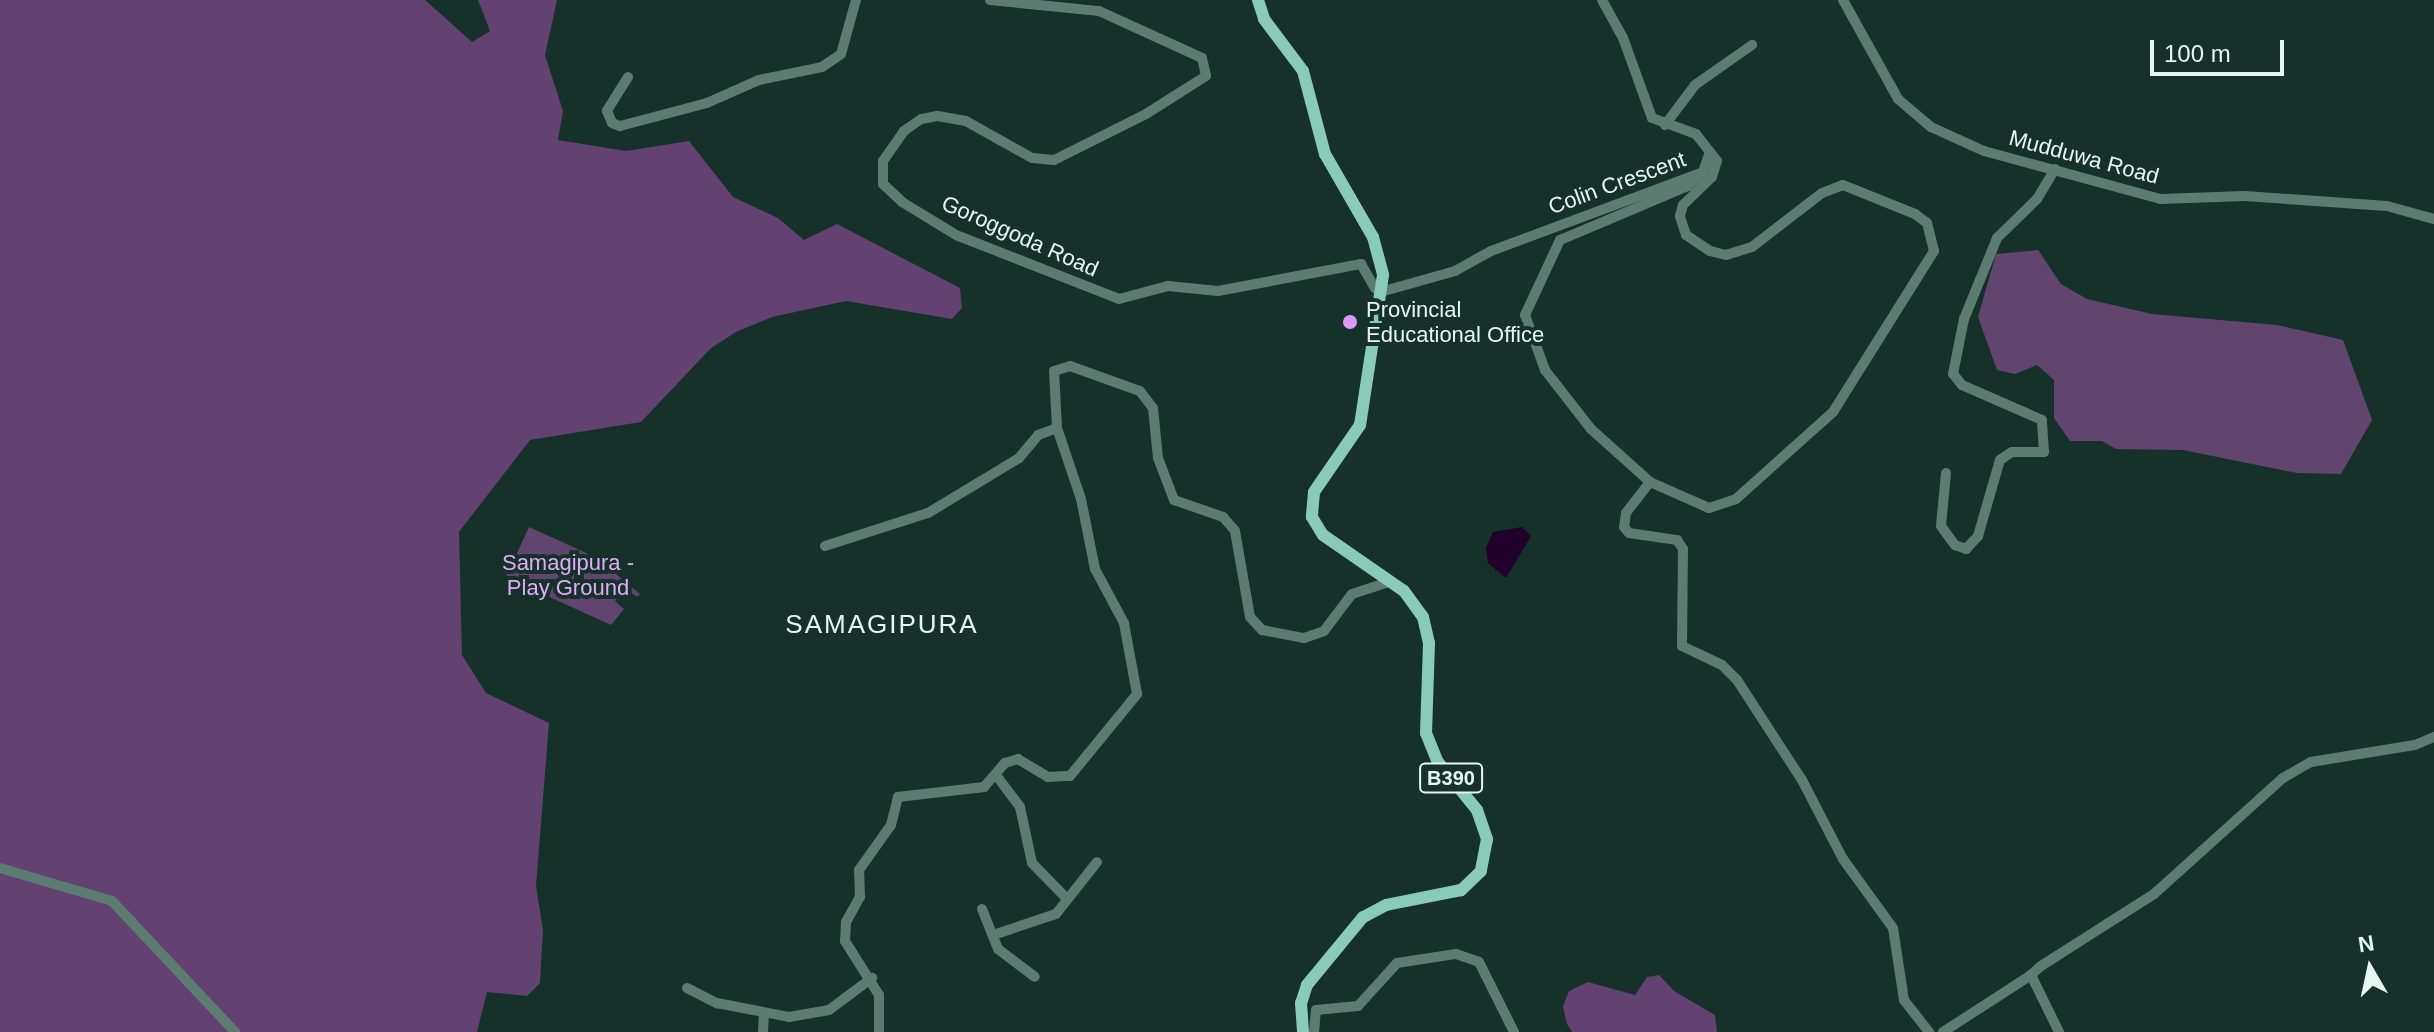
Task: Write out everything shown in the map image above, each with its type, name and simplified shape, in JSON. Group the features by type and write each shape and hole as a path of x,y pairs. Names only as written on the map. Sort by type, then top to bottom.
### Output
{"main road":[{"name":"B390","path":"1258,0 1264,19 1303,71 1325,154 1373,237 1384,289 1360,425 1314,492 1310,507 1323,535 1404,591 1423,617 1429,643 1426,733 1438,762 1477,810 1487,851 1481,871 1461,890 1386,905 1363,917 1307,985 1301,1003 1303,1032"}],"street":[{"path":"628,77 607,111 612,123 620,126 707,103 759,80 822,67 841,54 856,0"},
{"name":"Goroggoda Road","path":"990,0 1099,11 1202,58 1206,76 1171,100 1054,160 1032,158 966,121 937,116 921,119 904,131 883,161 883,184 902,202 956,235 1119,299 1168,286 1218,291 1356,265 1367,270 1375,288 1384,289"},
{"name":"Colin Crescent","path":"1384,289 1455,271 1491,251 1703,172 1710,152 1696,134 1652,118 1623,38 1602,0"},
{"name":"Mudduwa Road","path":"1843,0 1898,99 1931,127 1984,151 2161,199 2245,196 2387,206 2434,219"},
{"path":"1665,125 1695,85 1752,45"},
{"path":"1703,172 1688,186 1560,240 1525,315 1545,370 1591,429 1650,482 1692,503 1720,506 1800,447 1833,412 1934,251 1927,223 1915,214 1843,185 1822,193 1752,247 1726,255 1710,251 1686,235 1680,216 1683,205 1712,177 1717,161 1710,152"},
{"path":"1946,473 1941,526 1955,545 1966,549 1978,536 2000,460 2012,452 2044,452 2042,420 1962,385 1953,374 1964,319 1997,238 2037,199 2055,169"},
{"path":"879,1032 879,995 872,978 845,941 846,922 860,897 859,870 891,825 898,797 984,787 1005,763 1018,759 1048,777 1070,776 1137,694 1124,623 1095,569 1081,499 1057,428 1053,377 1061,366 1115,378 1140,391 1153,408 1158,458 1174,500 1223,517 1235,531 1250,617 1262,630 1304,638 1324,631 1352,594 1388,582"},
{"path":"825,546 928,513 1019,458 1038,435 1057,428"},
{"path":"1650,482 1626,513 1624,527 1629,533 1677,540 1683,549 1682,646 1722,665 1737,680 1802,780 1843,859 1893,928 1904,1000 1929,1032"},
{"path":"1943,1032 2163,887 2283,778 2311,762 2415,745 2434,737"},
{"path":"996,775 1020,807 1032,863 1067,899"},
{"path":"996,934 1056,914 1097,862"},
{"path":"0,868 112,901 235,1032"},
{"path":"982,909 996,934 998,949 1035,977"},
{"path":"1314,1032 1316,1010 1358,1006 1397,963 1411,957 1456,954 1479,962 1514,1032"},
{"path":"2031,975 2059,1032"},
{"path":"687,988 717,1003 789,1017 829,1010 872,978"},
{"path":"763,1032 764,1013"}],"green space":[{"path":"2038,250 2061,284 2087,299 2152,314 2277,325 2343,340 2372,420 2341,474 2297,473 2183,450 2116,449 2102,441 2070,441 2054,418 2054,380 2037,365 2015,374 1997,370 1978,317 1996,254"},
{"name":"Samagipura - Play Ground","path":"529,527 597,558 640,594 637,597 625,588 615,601 624,609 611,625 506,577"}],"shaded area":[{"path":"0,0 425,0 472,42 490,31 478,0 557,0 545,55 563,111 558,140 626,151 689,141 733,197 778,218 804,240 837,224 960,288 962,308 952,319 846,301 772,317 736,332 711,348 641,422 530,440 459,532 462,655 486,693 549,723 536,886 543,930 540,983 527,996 487,992 477,1032 0,1032"},
{"path":"1522,527 1531,536 1506,578 1488,563 1486,548 1493,532"},
{"path":"1659,975 1674,991 1715,1015 1717,1032 1572,1032 1567,1024 1563,1006 1569,991 1588,982 1635,995 1647,977"}],"place":[{"name":"Provincial Educational Office","path":"1350,322"}],"district":[{"name":"SAMAGIPURA","path":"882,625"}]}
